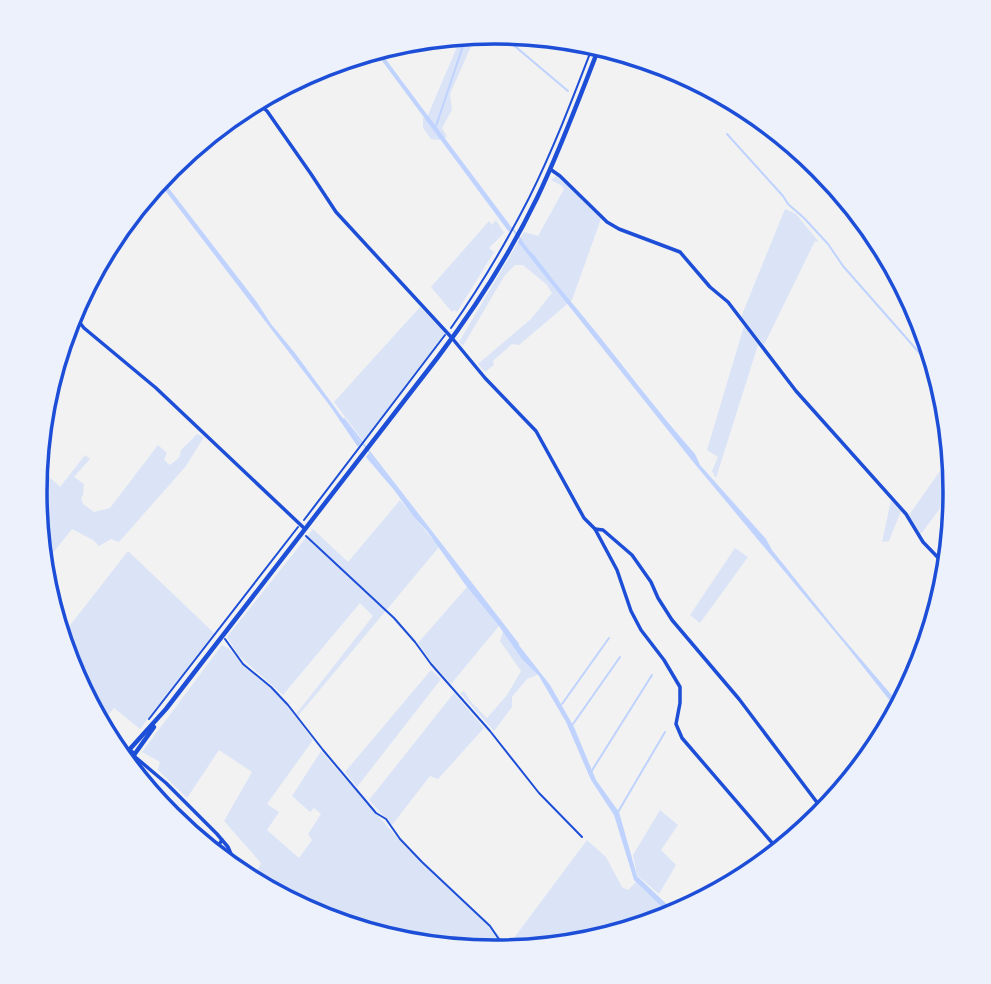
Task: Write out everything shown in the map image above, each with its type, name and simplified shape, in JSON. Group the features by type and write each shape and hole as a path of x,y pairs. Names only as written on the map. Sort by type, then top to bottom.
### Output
{"street":[{"path":"132,754 452,338 511,238 519,231 550,169 596,55"},
{"path":"264,108 336,212 536,431 584,518 595,529 617,570 640,630 664,660 680,687 676,724 681,738 773,844"},
{"path":"550,169 607,222 680,251 710,287 728,302 796,391 906,514 923,542 939,558"},
{"path":"80,323 156,388 300,524 304,531"},
{"path":"595,529 603,530 632,555 672,620 739,699 818,803"},
{"path":"138,762 166,783 222,840 230,853"},
{"path":"219,844 222,840"}],"path":[{"path":"468,306 511,238 590,54"},
{"path":"147,722 447,333 511,238"},
{"path":"304,531 394,618 491,731 539,793 582,837"},
{"path":"223,636 243,664 288,705 376,813 386,819 400,839 490,926 499,940"}],"shaded area":[{"path":"472,45 450,94 452,110 442,128 447,137 431,139 423,128 423,118 428,115 457,46"},
{"path":"556,176 601,219 572,300 519,345 512,344 485,372 478,364 531,319 552,293 546,284 523,265 515,265 505,275 463,346 459,342 524,232 538,236 564,189 551,180"},
{"path":"785,209 796,214 819,242 815,241 764,345 741,317"},
{"path":"496,220 504,233 489,248 494,252 457,312 452,312 431,287 489,221 492,225"},
{"path":"420,307 445,333 363,441 334,402"},
{"path":"744,326 758,345 716,478 712,471 718,457 707,450"},
{"path":"197,434 204,437 186,466 119,542 111,539 99,546 72,529 52,554 48,475 60,487 85,455 90,459 74,477 84,484 81,498 83,504 94,512 110,508 158,445 167,453 164,460 170,465 179,458 181,450"},
{"path":"943,467 944,504 921,534 909,515"},
{"path":"400,500 439,547 298,716 296,714 373,616 360,603 283,695 238,655 227,637 313,529 348,562"},
{"path":"891,500 901,511 889,541 882,542"},
{"path":"735,548 748,557 700,623 690,615"},
{"path":"128,551 214,633 140,729 114,708 107,716 81,664 69,627"},
{"path":"467,587 499,626 451,684 418,643"},
{"path":"503,631 512,639 537,675 527,679 512,697 512,707 494,731 460,693 464,691 487,718 507,695 521,671 500,641"},
{"path":"222,645 270,687 313,740 267,804 279,812 267,830 299,858 312,840 308,834 321,814 314,808 310,812 292,796 321,751 410,852 412,850 435,876 487,922 503,940 466,939 408,932 351,916 297,894 257,871 261,863 224,821 252,772 219,750 187,798 158,770 160,762 142,752"},
{"path":"431,670 441,679 357,787 345,772"},
{"path":"454,693 484,728 438,779 430,776 392,825 369,800"},
{"path":"660,810 678,825 661,850 676,865 659,894 637,875 633,855"},
{"path":"587,840 606,857 622,887 628,890 636,882 662,908 583,932 513,939"}],"water":[{"path":"384,58 512,228 509,232 380,59"},
{"path":"168,186 361,443 358,447 330,406 164,190"},
{"path":"520,238 695,454 700,465 766,539 836,630 894,698 891,702 694,463 518,242"},
{"path":"369,453 550,685 574,727 596,780 619,812 637,876 668,906 662,908 634,880 614,815 591,780 566,722 539,676 522,659 427,531 366,457"}],"waterway":[{"path":"436,126 463,45"},
{"path":"513,45 568,91"},
{"path":"727,134 788,204 828,244 843,266 922,356"},
{"path":"512,228 521,240"},
{"path":"531,253 549,276"},
{"path":"344,419 518,644"},
{"path":"562,704 609,638"},
{"path":"573,724 620,657"},
{"path":"591,772 652,675"},
{"path":"618,812 665,732"}]}
